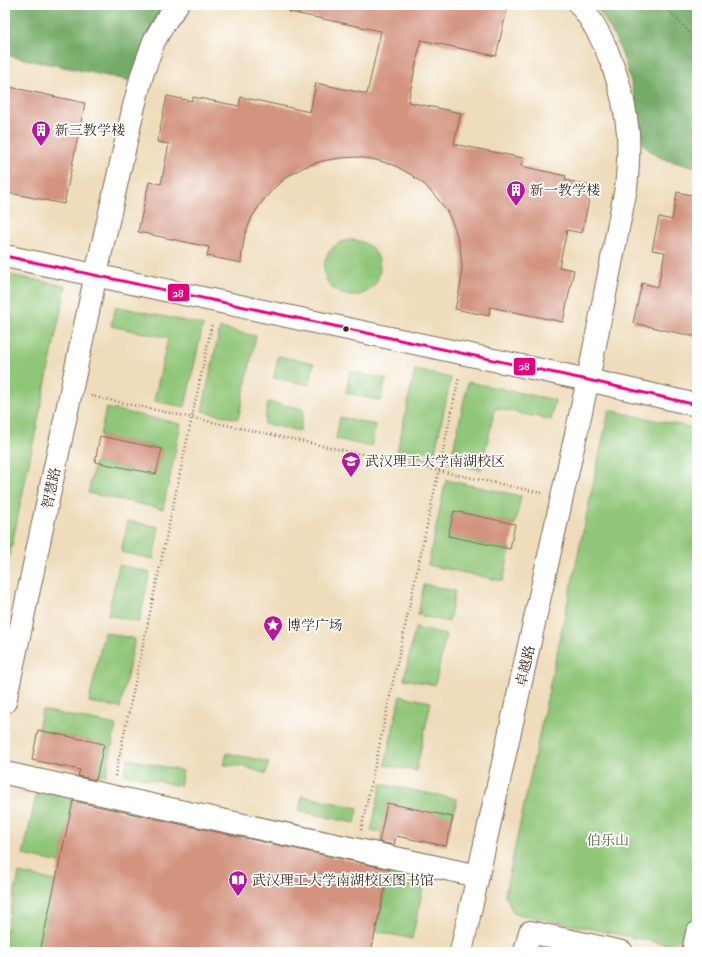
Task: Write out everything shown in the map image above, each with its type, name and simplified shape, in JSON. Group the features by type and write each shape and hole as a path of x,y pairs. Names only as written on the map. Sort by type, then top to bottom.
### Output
{"street":[{"name":"智慧路","path":"5,702 96,274 134,106 154,41 177,5"},
{"name":"卓越路","path":"461,952 588,380 626,188 628,147 624,112 614,70 597,30 580,5"},
{"path":"5,256 96,274 588,380 697,405"},
{"path":"5,773 478,876"},
{"path":"525,952 530,932 622,952"},
{"path":"693,952 697,934"}],"path":[{"path":"664,5 691,34 697,49"},
{"path":"114,783 212,324"},
{"path":"360,836 459,377"},
{"path":"71,392 562,497"}],"green space":[{"path":"5,5 166,5 132,81 5,55"},
{"path":"594,5 697,5 697,167 659,157 652,153 642,141 632,87 621,53 605,20"},
{"path":"347,240 357,240 372,248 378,257 380,268 378,279 372,288 357,296 347,296 336,291 329,284 324,273 324,263 329,252 336,245"},
{"path":"5,274 66,286 5,578"},
{"path":"116,306 203,325 185,407 154,401 168,338 111,326"},
{"path":"220,328 256,336 238,419 202,411"},
{"path":"278,356 314,363 309,385 274,378"},
{"path":"415,370 451,378 433,460 397,452"},
{"path":"350,371 386,379 381,401 346,393"},
{"path":"468,382 555,400 551,420 495,408 481,470 450,464"},
{"path":"268,402 304,409 300,431 264,424"},
{"path":"106,408 181,424 163,509 88,493 95,462 156,474 162,449 100,436"},
{"name":"伯乐山","path":"609,410 697,429 697,906 691,934 670,945 513,913 505,894"},
{"path":"340,417 376,425 371,447 336,439"},
{"path":"446,480 521,496 515,524 454,511 449,536 510,549 503,581 428,565"},
{"path":"128,521 159,527 153,559 121,552"},
{"path":"119,565 150,572 139,622 108,615"},
{"path":"424,584 455,591 449,622 418,615"},
{"path":"415,628 446,635 435,685 404,679"},
{"path":"104,632 135,639 120,708 89,702"},
{"path":"400,696 431,702 416,771 385,765"},
{"path":"42,710 116,725 106,775 97,774 103,744 38,730"},
{"path":"227,753 269,762 266,774 243,766 224,765"},
{"path":"128,759 183,771 180,786 124,774"},
{"path":"381,784 457,799 453,817 381,833 371,831"},
{"path":"38,787 74,795 60,863 23,855"},
{"path":"302,796 358,808 355,823 299,811"},
{"path":"391,862 427,870 412,939 376,931"},
{"path":"19,873 56,881 40,952 5,952 5,936"}],"building":[{"name":"新一教学楼","path":"290,5 508,5 496,56 421,40 408,102 461,113 454,144 523,158 521,166 566,176 565,180 592,186 582,233 567,230 559,267 574,270 563,322 490,307 489,316 455,309 461,283 462,265 460,247 455,229 448,213 425,185 394,165 376,160 358,157 322,161 304,167 288,176 274,188 252,217 245,234 241,263 207,256 209,247 138,232 149,182 161,184 169,144 157,142 167,96 192,101 193,97 239,106 241,97 310,112 316,83 367,94 381,31 289,12"},
{"name":"新三教学楼","path":"5,86 85,103 64,204 5,192"},
{"path":"677,192 697,196 697,337 633,323 642,283 658,287 665,252 652,250 659,217 672,220"},
{"path":"100,436 162,449 156,474 95,462"},
{"path":"454,511 515,524 510,549 448,536"},
{"path":"38,730 104,744 96,780 78,776 80,770 32,760"},
{"name":"武汉理工大学南湖校区图书馆","path":"73,801 389,869 371,952 40,952"},
{"path":"387,803 453,817 446,846 396,836 394,845 379,842"}],"transit line":[{"name":"28","path":"5,256 588,380 697,405"}],"place":[{"name":"新三教学楼","path":"41,147"},
{"name":"新一教学楼","path":"516,207"},
{"name":"武汉理工大学南湖校区","path":"351,478"},
{"name":"博学广场","path":"273,642"},
{"name":"武汉理工大学南湖校区图书馆","path":"238,897"}]}
